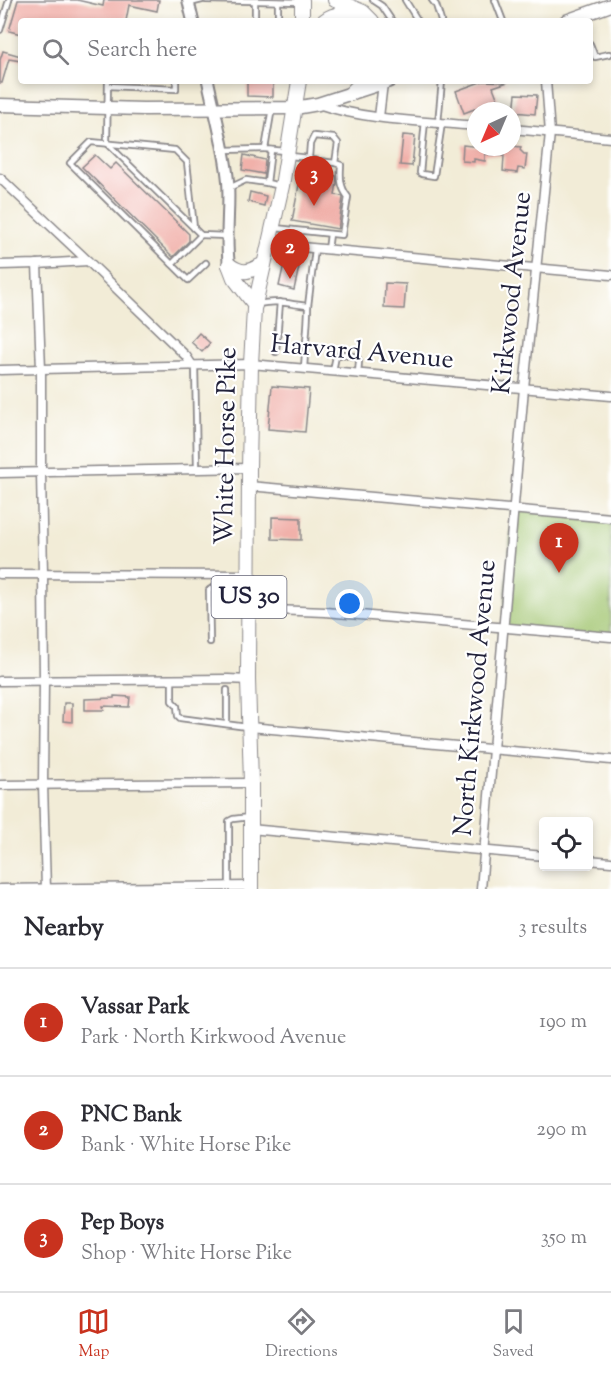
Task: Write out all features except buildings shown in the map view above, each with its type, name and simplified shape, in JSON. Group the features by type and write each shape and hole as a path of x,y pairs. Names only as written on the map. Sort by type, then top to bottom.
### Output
{"highway":[{"path":"335,0 363,12 369,18"},
{"path":"302,1 302,18"},
{"path":"328,18 339,14 353,18"},
{"name":"White Horse Pike","path":"251,887 248,680 251,364 255,304 282,186 299,84"},
{"path":"350,94 360,84"},
{"path":"229,265 246,272 264,264"},
{"path":"229,265 234,278 255,304"}],"main road":[{"path":"583,18 611,5"},
{"path":"0,105 108,108 295,108 318,104 380,84"}],"street":[{"path":"189,2 193,18"},
{"path":"209,84 228,189 226,248 229,265"},
{"path":"379,117 386,84"},
{"name":"Kirkwood Avenue","path":"513,510 550,133 546,84"},
{"path":"318,104 338,111 379,117 467,125"},
{"path":"521,130 611,138"},
{"path":"0,178 193,365"},
{"path":"268,244 611,275"},
{"path":"0,265 88,261"},
{"path":"37,264 41,369 43,784 46,889"},
{"name":"Harvard Avenue","path":"0,370 251,364 611,396"},
{"path":"0,473 249,468"},
{"path":"249,486 611,518"},
{"name":"North Kirkwood Avenue","path":"481,889 513,510"},
{"path":"0,574 249,575"},
{"path":"249,609 325,612 611,637"},
{"path":"0,681 248,680"},
{"path":"249,727 611,760"},
{"path":"0,785 251,783"},
{"path":"250,823 539,856"},
{"path":"593,860 611,862"},
{"path":"0,889 251,887"}],"lane":[{"path":"0,30 9,0"},
{"path":"189,2 204,0 302,1"},
{"path":"373,0 382,6 390,18"},
{"path":"405,0 416,18"},
{"path":"432,0 440,18"},
{"path":"495,0 502,18"},
{"path":"255,1 255,18"},
{"path":"278,2 278,18"},
{"path":"593,52 595,57 609,54"},
{"path":"176,84 176,89 108,84 107,143 201,234 227,236"},
{"path":"425,121 420,173 434,176 442,84"},
{"path":"267,183 272,108"},
{"path":"309,158 310,144 314,136 334,138 338,143 335,163"},
{"path":"194,228 187,162 175,150 91,142 69,163 188,280 206,262"},
{"path":"222,150 268,149 341,165 341,183 348,197 342,235 272,228"},
{"path":"228,189 246,180 282,186"},
{"path":"171,264 201,234"},
{"path":"328,250 330,234"},
{"path":"304,369 315,249"},
{"path":"255,304 280,302 308,306"},
{"path":"276,352 280,302"},
{"path":"333,371 336,356 343,354 357,357 358,374"},
{"path":"193,365 197,468"},
{"path":"210,642 209,590 227,588 228,575"},
{"path":"172,680 172,701 177,706 180,718 249,727"},
{"path":"227,690 227,724"},
{"path":"228,886 229,821 233,819 250,823"}],"green space":[{"path":"513,510 611,518 611,637 503,628"}],"place":[{"name":"Pep Boys","path":"314,206"},
{"name":"PNC Bank","path":"290,279"},
{"name":"Vassar Park","path":"559,573"}]}
